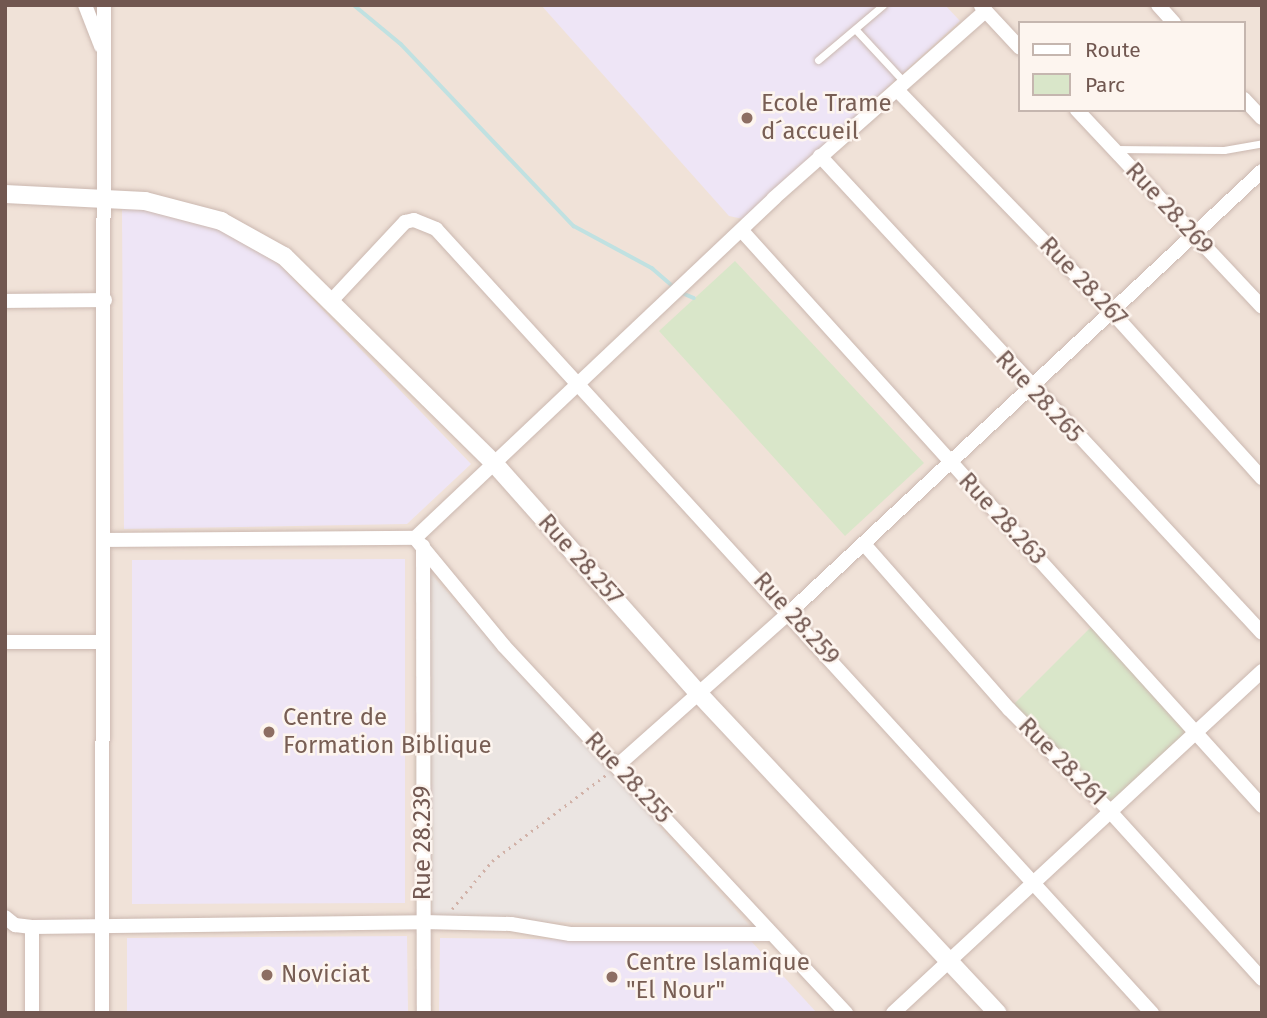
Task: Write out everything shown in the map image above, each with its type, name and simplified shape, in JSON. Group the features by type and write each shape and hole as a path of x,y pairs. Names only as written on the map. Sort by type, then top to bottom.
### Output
{"street":[{"path":"85,5 104,54"},
{"path":"102,1013 104,5"},
{"path":"1158,5 1172,21"},
{"path":"105,540 419,542 493,462 743,232 820,156 902,87 983,8 1018,46"},
{"name":"Rue 28.267","path":"902,87 1262,478"},
{"path":"1246,101 1262,118"},
{"name":"Rue 28.269","path":"1079,112 1262,307"},
{"name":"Rue 28.265","path":"820,156 1030,388 1262,633"},
{"path":"617,766 790,612 1262,171"},
{"name":"Rue 28.257","path":"5,194 105,197 159,204 230,225 284,256 332,300 493,462 699,694 997,1013"},
{"name":"Rue 28.259","path":"332,300 405,222 414,220 436,229 790,612 1152,1013"},
{"name":"Rue 28.263","path":"743,232 950,463 1199,731 1262,806"},
{"path":"5,301 105,300"},
{"name":"Rue 28.255","path":"419,542 505,646 846,1013"},
{"name":"Rue 28.239","path":"419,542 424,1013"},
{"name":"Rue 28.261","path":"863,544 1009,709 1112,814 1262,979"},
{"path":"5,642 103,642"},
{"path":"893,1013 1112,814 1262,671"},
{"path":"5,917 15,925 32,927 101,923 423,922 511,924 570,934 771,934"},
{"path":"32,927 32,1013"}],"lane":[{"path":"818,60 883,5"},
{"path":"856,30 902,87"},
{"path":"1113,149 1224,150 1262,143"}],"path":[{"path":"441,923 492,861 617,766"}],"shaded area":[{"path":"5,5 1262,5 1262,1013 5,1013"},
{"name":"Ecole Trame d´accueil","path":"541,5 945,5 960,21 743,219 729,216"},
{"path":"122,206 161,209 220,226 273,258 471,464 407,524 124,529"},
{"name":"Centre de Formation Biblique","path":"405,559 405,903 132,904 132,560"},
{"path":"430,573 751,927 432,919"},
{"name":"Noviciat","path":"407,936 408,1013 127,1013 127,938"},
{"name":"Centre Islamique \"El Nour\"","path":"440,938 751,941 817,1013 439,1013"}],"green space":[{"path":"735,261 924,463 845,536 659,331"},
{"path":"1097,621 1190,730 1106,807 1009,709"}],"waterway":[{"path":"354,5 401,44 574,226 652,268 674,287"},
{"path":"680,292 694,298"}],"place":[{"name":"Ecole Trame d´accueil","path":"747,118"},
{"name":"Centre de Formation Biblique","path":"269,732"},
{"name":"Noviciat","path":"267,975"},
{"name":"Centre Islamique \"El Nour\"","path":"612,977"}]}
